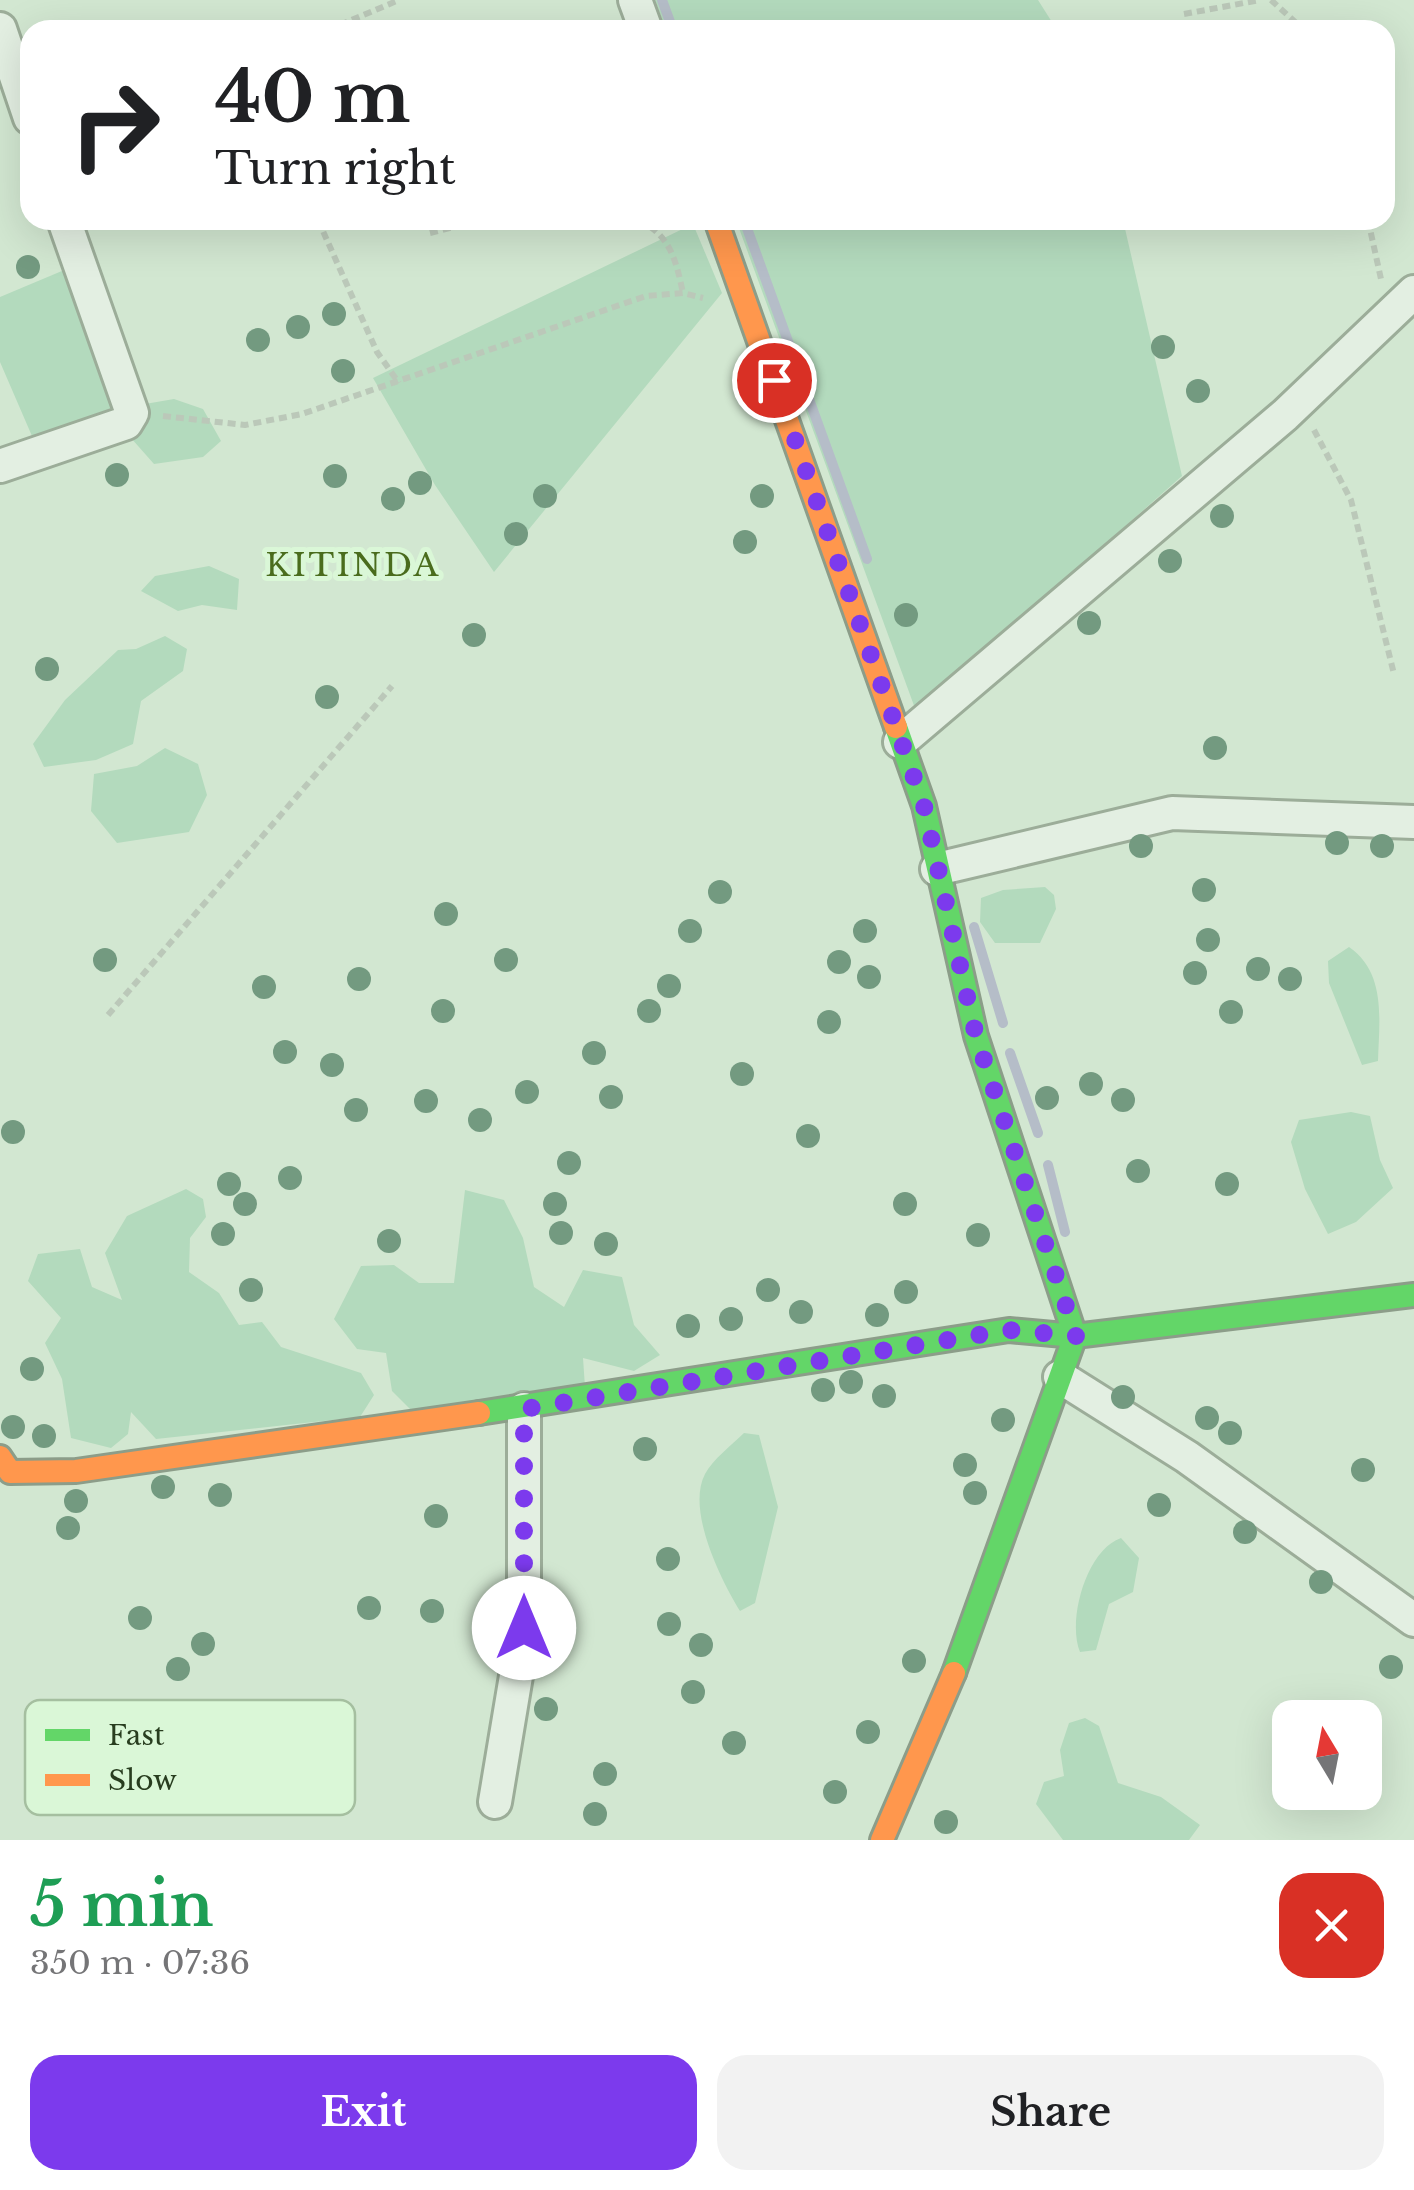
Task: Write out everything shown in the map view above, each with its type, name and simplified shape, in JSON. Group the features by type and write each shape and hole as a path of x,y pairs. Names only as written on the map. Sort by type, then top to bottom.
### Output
{"street":[{"path":"2,42 20,91"},
{"path":"0,466 126,422 132,413 68,230"},
{"path":"720,230 924,806 976,1036 1076,1336 968,1640 882,1840"},
{"path":"900,742 1294,407 1414,292"},
{"path":"937,869 1172,813 1414,822"},
{"path":"0,1457 10,1472 58,1476 186,1453 524,1409 1009,1330 1076,1336 1414,1295"},
{"path":"1060,1377 1187,1457 1414,1620"},
{"path":"495,1802 524,1628 524,1409"}],"path":[{"path":"352,20 399,0"},
{"path":"1184,14 1260,0"},
{"path":"1271,0 1293,20"},
{"path":"322,230 376,352 399,383"},
{"path":"430,233 442,230"},
{"path":"656,230 674,252 683,293"},
{"path":"1370,230 1389,314"},
{"path":"132,413 246,425 302,414 399,383 646,296 683,293 714,301"},
{"path":"1294,407 1325,444 1352,500 1394,674"},
{"path":"108,1016 392,686"}],"green space":[{"path":"655,0 1038,0 1051,20 662,20"},
{"path":"681,230 696,230 722,293 494,572 435,485 373,378"},
{"path":"740,230 1125,230 1182,476 916,711"},
{"path":"69,268 123,413 35,443 0,362 0,297"},
{"path":"174,399 203,409 221,441 203,457 154,464 131,438 145,404"},
{"path":"209,566 239,579 237,610 202,605 178,611 141,591 155,576"},
{"path":"165,636 187,649 183,671 141,701 133,744 96,760 44,767 33,744 65,700 118,650 136,649"},
{"path":"165,748 198,764 207,795 189,832 117,843 91,811 94,774 137,766"},
{"path":"1045,887 1054,895 1056,909 1040,943 995,943 980,922 981,898 1003,890"},
{"path":"1349,947 1370,970 1378,999 1378,1061 1362,1065 1329,983 1328,961"},
{"path":"1351,1112 1370,1116 1380,1160 1393,1188 1356,1222 1328,1234 1305,1189 1291,1142 1299,1120"},
{"path":"186,1189 203,1199 206,1217 190,1238 189,1272 219,1293 239,1325 262,1322 281,1347 361,1373 374,1395 360,1417 156,1439 131,1412 128,1434 111,1448 71,1438 62,1379 45,1343 61,1318 28,1281 38,1254 80,1249 92,1287 122,1300 105,1253 127,1216"},
{"path":"465,1190 504,1200 523,1238 534,1287 564,1307 583,1270 622,1277 634,1325 660,1355 634,1371 583,1358 585,1387 411,1410 392,1391 386,1353 357,1349 334,1319 361,1266 394,1265 419,1283 454,1283"},
{"path":"744,1433 759,1435 778,1507 755,1603 740,1611 708,1544 700,1489 705,1474"},
{"path":"1121,1538 1139,1558 1133,1592 1109,1604 1096,1650 1080,1652 1076,1623 1082,1588 1098,1557"},
{"path":"1085,1718 1099,1726 1118,1783 1161,1797 1200,1825 1189,1840 1063,1840 1036,1804 1044,1782 1064,1776 1060,1750 1069,1723"}],"waterway":[{"path":"662,0 669,20"},
{"path":"748,230 867,559"},
{"path":"974,927 1003,1023"},
{"path":"1010,1053 1038,1133"},
{"path":"1048,1165 1065,1232"}],"traffic: fast":[{"path":"896,727 924,806 976,1036 1075,1336 954,1673"},
{"path":"479,1413 1009,1330 1075,1336 1414,1295"}],"traffic: slow":[{"path":"720,230 896,727"},
{"path":"0,1457 10,1472 76,1471 479,1413"},
{"path":"882,1840 954,1673"}],"district":[{"name":"KITINDA","path":"353,565"}],"route":[{"path":"524,1628 524,1409 1009,1330 1076,1336 976,1036 924,806 774,380"}]}
